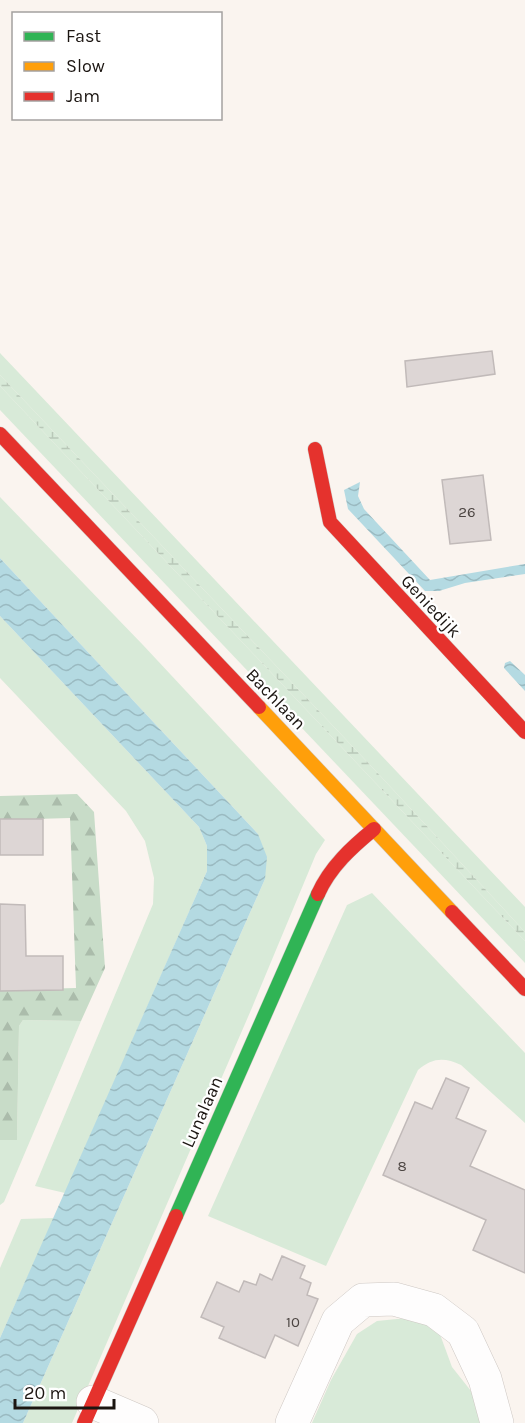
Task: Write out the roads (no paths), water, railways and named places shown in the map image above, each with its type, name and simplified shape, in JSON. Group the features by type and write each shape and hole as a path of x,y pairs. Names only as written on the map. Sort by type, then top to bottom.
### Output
{"street":[{"name":"Bachlaan","path":"0,434 525,989"},
{"name":"Geniedijk","path":"315,449 330,522 525,732"},
{"name":"Lunalaan","path":"89,1413 325,879 351,848 374,829"},
{"path":"292,1423 338,1321 363,1300 394,1299 434,1310 463,1332 485,1379 497,1423"},
{"path":"89,1413 142,1423"}],"water":[{"path":"360,482 358,496 364,509 430,580 525,564 525,574 465,583 439,591 425,591 348,509 344,490"},
{"path":"0,558 258,834 267,857 265,879 23,1423 0,1423 0,1338 207,871 207,846 199,827 0,616"},
{"path":"510,661 525,675 525,691 504,668 505,663"}]}
